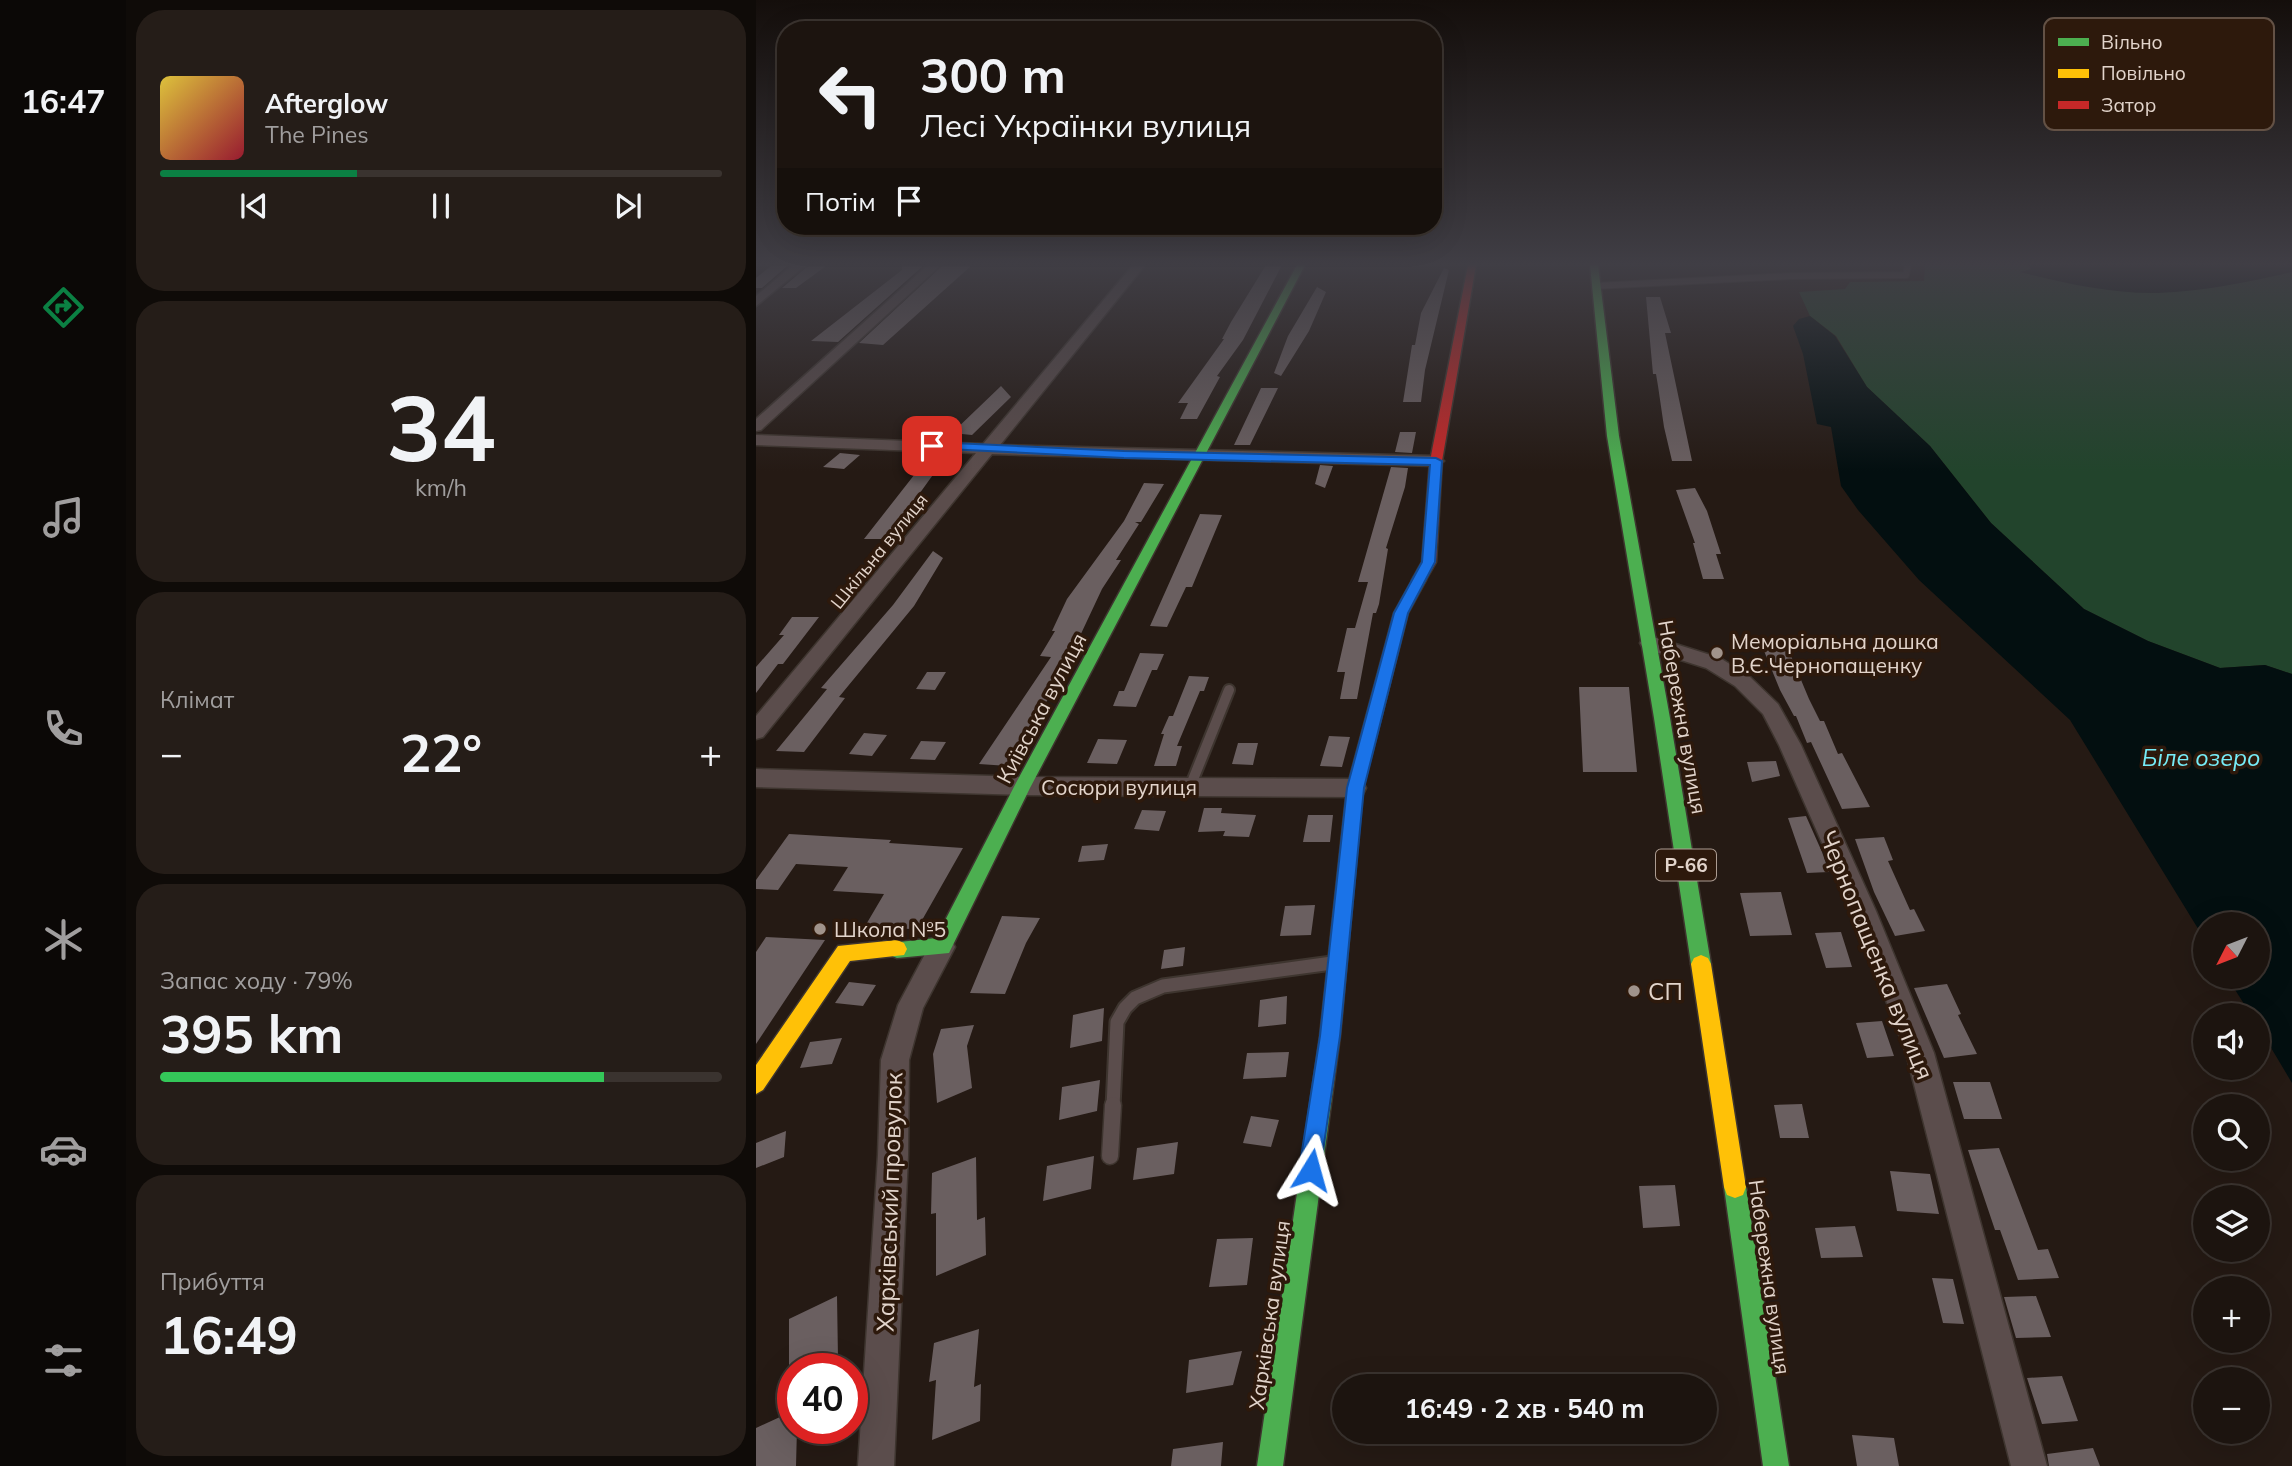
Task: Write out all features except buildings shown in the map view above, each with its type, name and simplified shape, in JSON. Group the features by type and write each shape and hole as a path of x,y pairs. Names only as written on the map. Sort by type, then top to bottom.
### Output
{"street":[{"path":"756,427 859,333"},
{"name":"Шкільна вулиця","path":"756,732 1083,333"},
{"name":"Київська вулиця","path":"942,947 1023,786 1264,333"},
{"name":"Харківська вулиця","path":"1270,1466 1330,1036 1355,788 1401,613 1429,562 1436,461 1459,333"},
{"name":"Набережна вулиця","path":"1599,333 1605,397 1617,473 1650,643 1699,944 1776,1466"},
{"path":"756,440 904,444 987,450 1436,461"},
{"name":"Чернопащенка вулиця","path":"1650,643 1713,663 1742,681 1771,709 1790,745 1864,911 1920,1053 1958,1185 1980,1284 2029,1466"},
{"name":"Сосюри вулиця","path":"756,778 1023,786 1355,788"},
{"path":"756,1083 845,952 942,947"},
{"name":"Харківський провулок","path":"876,1466 893,1155 895,1060 911,1005 942,947"}],"lane":[{"path":"1189,787 1229,690"},
{"path":"1110,1156 1116,1022 1122,1008 1139,995 1163,986 1338,962"}],"green space":[{"path":"1833,333 2292,333 2292,674 2265,665 2220,668 2148,641 2084,609 1991,523 1930,446 1867,387"}],"water":[{"name":"Біле озеро","path":"1796,333 1832,333 1835,336 1867,387 1930,446 1991,523 2084,609 2148,641 2220,668 2265,665 2292,674 2292,1083 2270,1046 2270,1003 2243,1003 2235,989 2270,989 2270,912 2193,912 2193,920 2070,720 1919,580 1858,510 1841,486 1831,427 1817,424 1803,354"}],"traffic: fast":[{"path":"897,949 942,947 1023,786 1264,333"},
{"path":"1602,333 1613,436 1701,964"},
{"path":"1270,1466 1330,1036 1355,788 1401,613 1419,580"},
{"path":"1735,1187 1776,1466"}],"traffic: slow":[{"path":"756,1083 845,952 897,949"},
{"path":"1701,964 1735,1187"}],"traffic: jam":[{"path":"1419,580 1429,562 1436,461 1459,333"}],"place":[{"name":"Меморіальна дошка В.Є.Чернопащенку","path":"1717,653"},
{"name":"Школа №5","path":"820,929"},
{"name":"СП","path":"1634,991"}],"route":[{"path":"932,446 987,450 1436,461 1429,562 1401,613 1355,788 1330,1036 1311,1170"}]}
